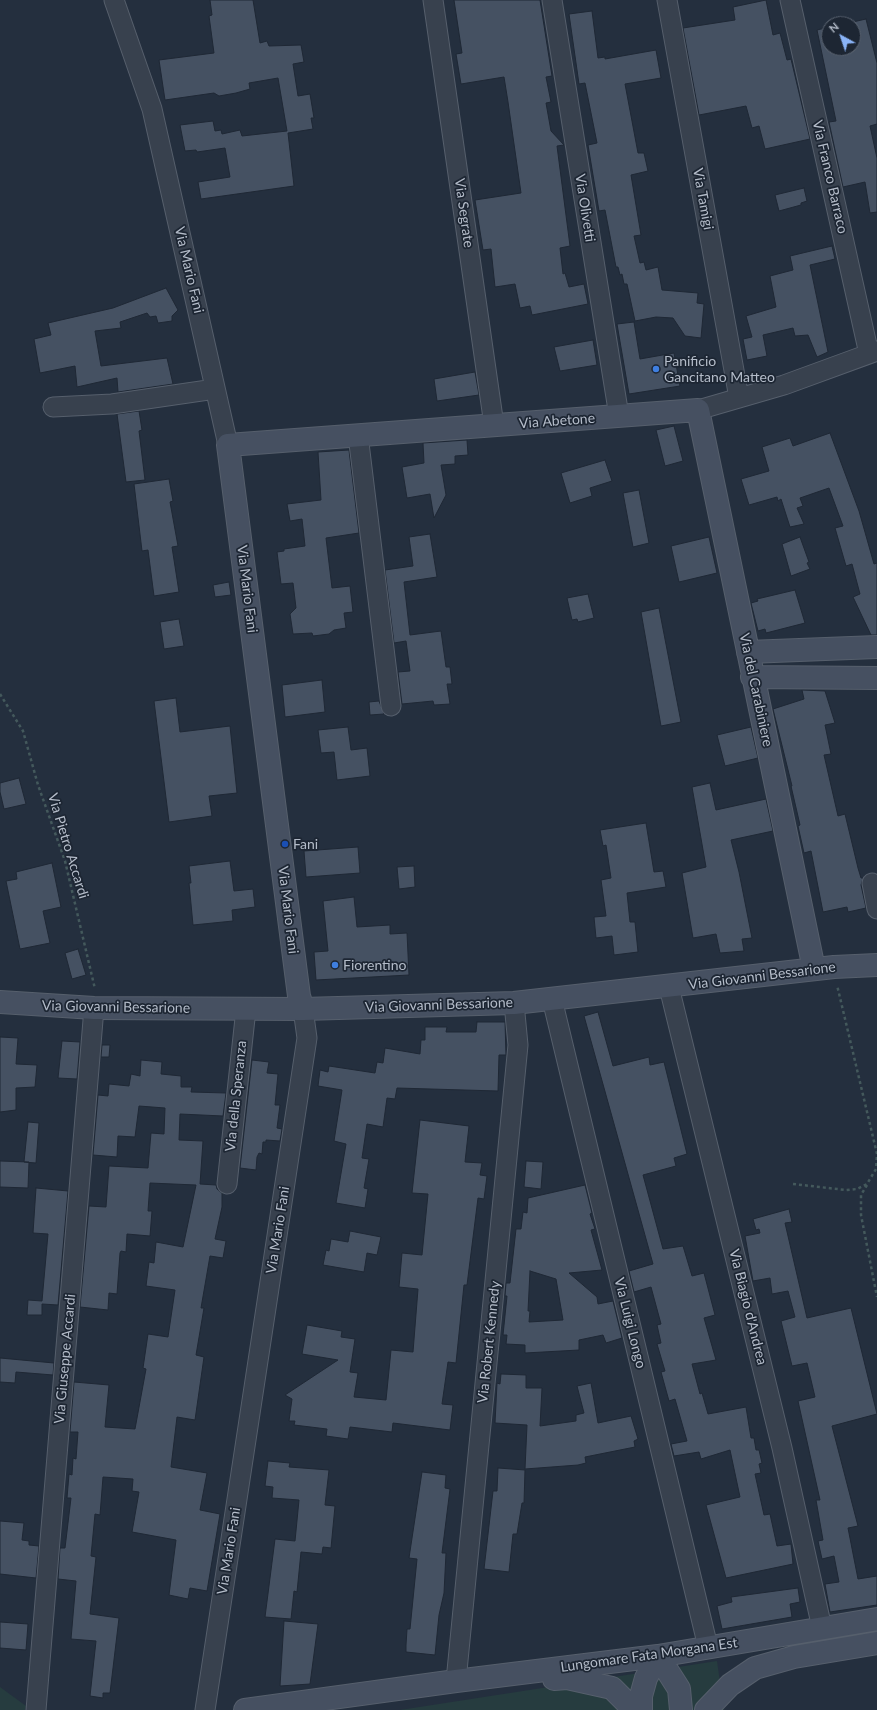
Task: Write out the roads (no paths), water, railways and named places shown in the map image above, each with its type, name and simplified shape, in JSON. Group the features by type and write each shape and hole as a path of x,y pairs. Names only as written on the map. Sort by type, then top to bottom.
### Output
{"street":[{"name":"Via Mario Fani","path":"114,0 152,109 228,444 299,996 303,1009 307,1038 205,1710"},
{"name":"Via Segrate","path":"433,0 494,425"},
{"name":"Via Olivetti","path":"552,0 619,416"},
{"name":"Via Tamigi","path":"667,0 739,398"},
{"name":"Via Franco Barraco","path":"790,0 874,355"},
{"name":"Via Abetone","path":"228,444 698,410 784,385 874,355"},
{"path":"53,407 112,404 216,389"},
{"name":"Via del Carabiniere","path":"698,410 752,677 824,968"},
{"path":"358,435 391,706"},
{"path":"748,652 877,647"},
{"path":"752,677 877,678"},
{"path":"872,883 877,909"},
{"name":"Via Giovanni Bessarione","path":"0,1002 98,1008 246,1009 303,1009 514,1003 669,987 824,968 877,965"},
{"name":"Via Biagio d'Andrea","path":"669,987 780,1440 822,1628"},
{"name":"Via Luigi Longo","path":"552,999 708,1647"},
{"name":"Via Robert Kennedy","path":"456,1681 518,1045 514,1003"},
{"name":"Via Giuseppe Accardi","path":"36,1710 98,1008"},
{"name":"Via della Speranza","path":"227,1184 246,1009"},
{"name":"Lungomare Fata Morgana Est","path":"420,1686 658,1656 877,1619"},
{"path":"706,1710 730,1685 755,1668 794,1657 877,1644"},
{"path":"641,1710 641,1696 646,1678 658,1656 679,1689 681,1710"},
{"path":"245,1710 420,1686 470,1691 567,1678 612,1688 634,1710"}],"place":[{"name":"Panificio Gancitano Matteo","path":"656,369"},
{"name":"Fani","path":"285,844"},
{"name":"Fiorentino","path":"335,965"}]}
